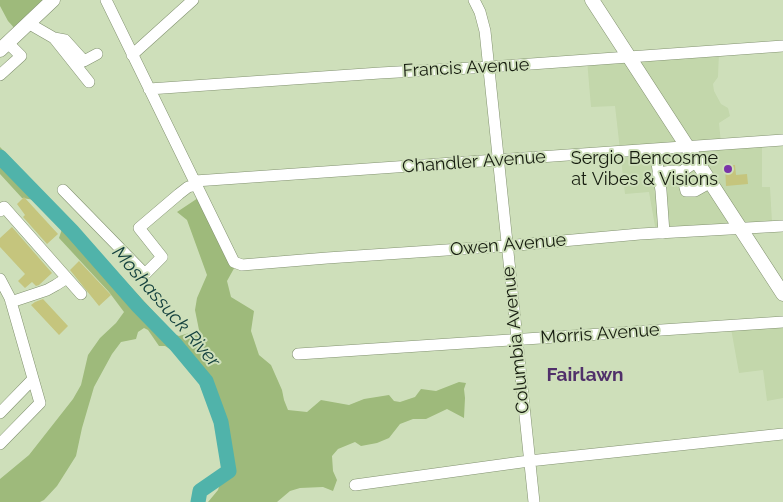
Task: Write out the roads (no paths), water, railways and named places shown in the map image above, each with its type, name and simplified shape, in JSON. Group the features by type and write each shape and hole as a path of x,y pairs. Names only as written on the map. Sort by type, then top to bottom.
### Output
{"main road":[{"path":"4,46 53,0"},
{"path":"592,0 783,294"}],"street":[{"path":"63,190 145,274 162,257 139,228 179,194 196,183 106,0"},
{"path":"132,55 193,0"},
{"name":"Columbia Avenue","path":"474,0 483,24 489,67 506,246 534,502"},
{"path":"28,23 54,38 65,40 84,61 97,54"},
{"path":"54,38 89,82"},
{"path":"0,75 21,56 4,46"},
{"name":"Francis Avenue","path":"149,89 783,46"},
{"name":"Chandler Avenue","path":"196,183 783,140"},
{"path":"655,149 664,233"},
{"path":"658,173 681,172 697,161"},
{"path":"681,172 686,191 695,191 711,182"},
{"name":"Owen Avenue","path":"196,183 234,262 242,265 664,233 741,230 783,226"},
{"path":"0,211 4,207 81,294"},
{"path":"11,302 47,290 66,278"},
{"path":"0,279 11,302 40,403 0,444"},
{"name":"Morris Avenue","path":"298,354 783,322"},
{"path":"0,412 32,380"},
{"path":"355,485 529,461 783,434"}],"waterway":[{"name":"Moshassuck River","path":"0,157 72,231 138,306 176,345 206,381 221,422 229,471 200,491 198,502"}],"place":[{"name":"Sergio Bencosme at Vibes & Visions","path":"728,169"}],"district":[{"name":"Fairlawn","path":"585,375"}]}
